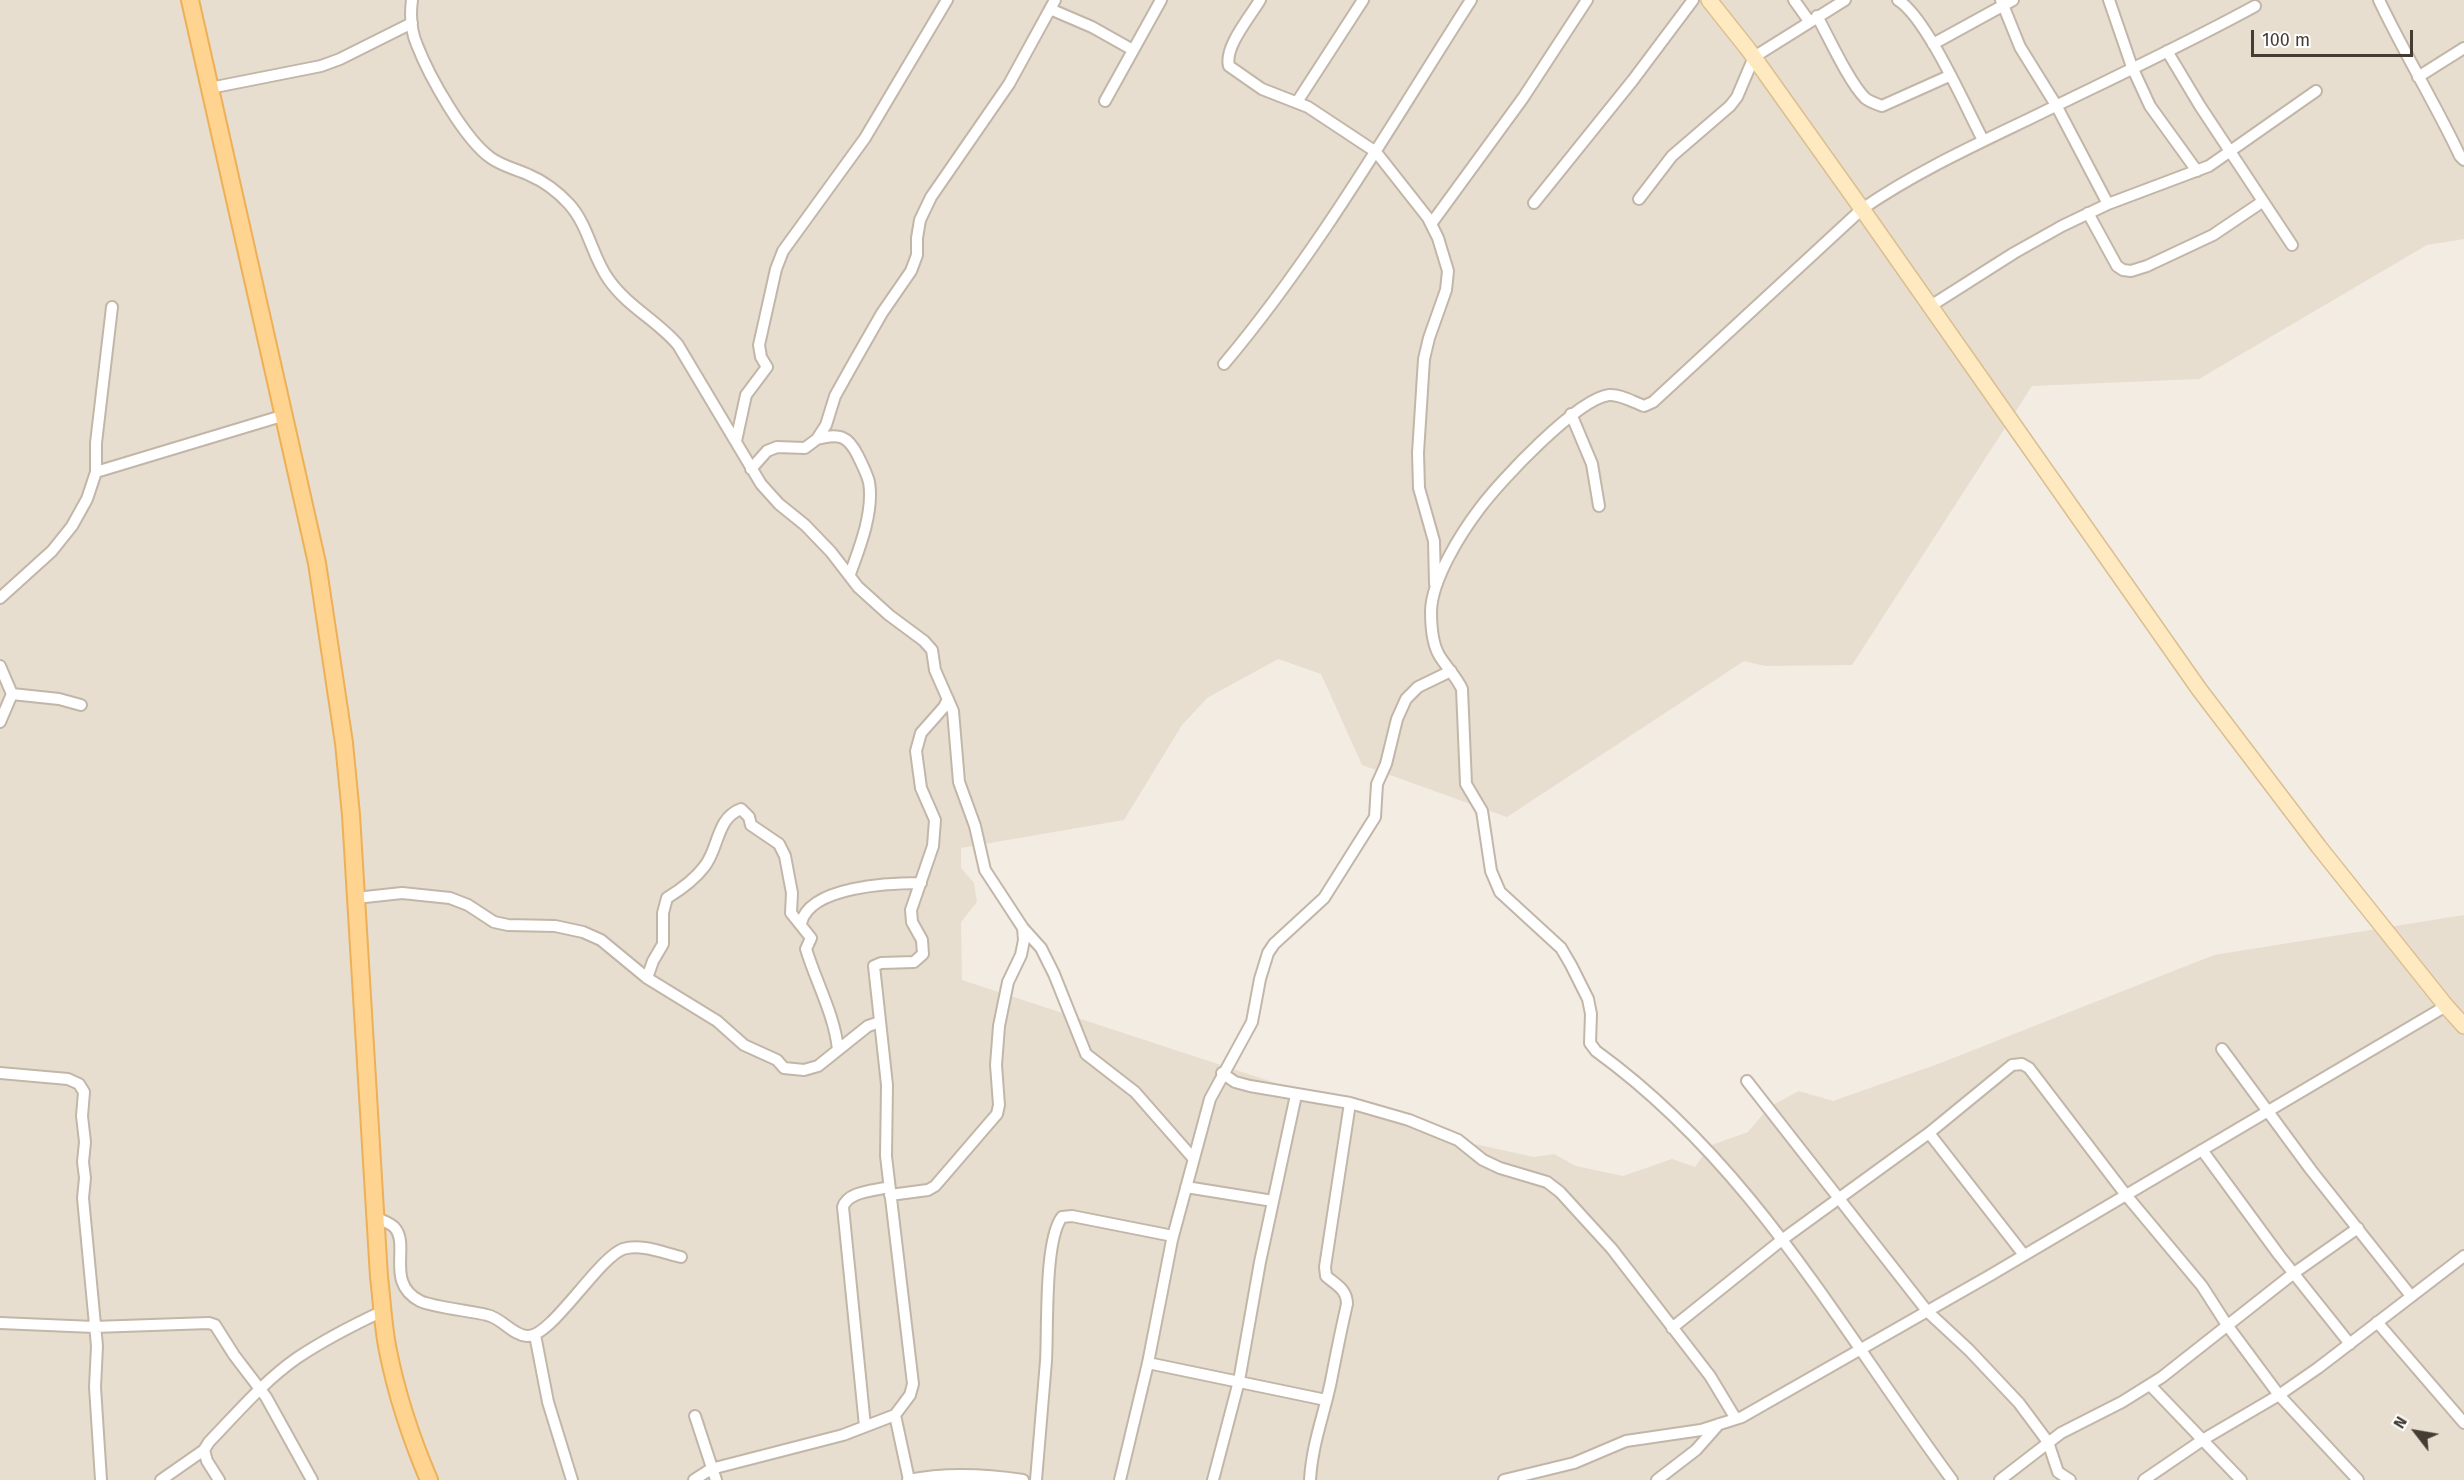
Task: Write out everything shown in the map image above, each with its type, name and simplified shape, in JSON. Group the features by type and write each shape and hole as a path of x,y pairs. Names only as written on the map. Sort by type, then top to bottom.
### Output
{"main road":[{"path":"190,0 317,562 331,651 351,815 375,1217 387,1349 398,1395 429,1480"},
{"path":"1709,0 1754,57 2199,689 2319,847 2464,1026"}],"street":[{"path":"412,0 412,23 416,44 430,75 454,114 481,149 506,166 540,180 571,206 591,239 598,262 608,279 632,306 671,336 678,345 751,469 779,504 805,525 850,574 858,586 932,650 934,670 948,699 956,727 959,782 975,825 985,870 1023,928 1041,948 1054,974 1086,1054 1135,1092 1193,1158"},
{"path":"736,441 746,394 767,367 761,357 759,345 776,269 783,251 865,138 947,0"},
{"path":"1105,101 1161,0"},
{"path":"1260,0 1231,46 1227,58 1229,66 1262,88 1308,106 1376,152 1431,224 1438,237 1448,271 1446,290 1424,359 1418,453 1419,488 1434,541 1435,591"},
{"path":"1297,102 1363,0"},
{"path":"1224,364 1245,339 1346,200 1471,0"},
{"path":"1431,224 1529,89 1587,0"},
{"path":"1534,202 1633,80 1693,0"},
{"path":"1794,0 1813,19 1865,98 1874,104 1882,106 1949,76"},
{"path":"1639,198 1672,156 1730,106 1737,97 1754,57 1845,0"},
{"path":"1898,0 1917,20 1933,44 1983,140"},
{"path":"1933,44 2002,3 2013,0"},
{"path":"2109,0 2132,67 2150,106 2197,171"},
{"path":"2379,0 2464,160"},
{"path":"2002,3 2020,47 2056,105 2108,204"},
{"path":"817,439 826,425 835,396 844,379 882,314 911,271 917,255 920,220 931,197 1009,84 1053,4 1133,50"},
{"path":"1952,1480 1918,1434 1862,1348 1749,1196 1694,1133 1658,1099 1596,1051 1590,1043 1591,1014 1588,999 1561,948 1500,892 1487,851 1482,811 1466,784 1462,689 1438,653 1432,631 1431,609 1435,591 1465,530 1481,506 1571,414 1607,395 1617,396 1644,406 1653,402 1862,209 1914,175 2255,6"},
{"path":"210,88 321,66 412,23"},
{"path":"2418,76 2464,48"},
{"path":"2167,51 2230,153 2292,245"},
{"path":"1929,307 2014,253 2088,213 2210,166 2316,91"},
{"path":"2088,213 2117,266 2131,271 2147,266 2213,235 2262,202"},
{"path":"0,598 52,550 72,526 87,500 96,472 96,443 112,307"},
{"path":"1571,414 1592,464 1599,506"},
{"path":"96,472 285,415"},
{"path":"751,469 767,451 777,447 805,448 817,439 832,434 843,437 854,447 869,482 869,503 865,527 850,574"},
{"path":"0,666 12,694 0,722"},
{"path":"1120,1480 1148,1363 1173,1236 1193,1158 1210,1099 1222,1073 1252,1022 1268,953 1274,944 1324,898 1375,817 1377,784 1386,764 1397,719 1406,699 1418,687 1451,671"},
{"path":"12,694 59,699 81,705"},
{"path":"694,1480 711,1469 843,1435 895,1415 910,1395 913,1384 908,1324 886,1156 887,1085 874,966 881,963 914,962 923,954 922,940 912,922 911,910 933,846 935,820 921,788 916,751 921,733 944,707 948,699"},
{"path":"647,978 653,961 663,944 663,913 667,898 705,867 722,826 732,812 741,809 749,817 751,825 757,832 779,844 785,856 792,893 791,912 811,938 806,949 815,979 837,1031 838,1050"},
{"path":"801,923 803,914 821,901 848,889 921,883"},
{"path":"356,898 402,893 450,898 468,905 494,922 508,926 555,926 583,932 601,940 647,978 717,1022 744,1045 777,1060 784,1068 804,1070 818,1066 868,1026 880,1022"},
{"path":"865,1426 843,1207 845,1200 851,1196 890,1191 928,1190 935,1186 997,1114 999,1105 996,1065 999,1026 1008,982 1021,955 1024,940 1023,928"},
{"path":"1504,1480 1574,1463 1626,1441 1701,1430 1736,1419 1928,1311 2446,1006"},
{"path":"2223,1049 2267,1111 2411,1296"},
{"path":"1672,1328 1783,1239 1841,1199 2012,1065 2022,1064 2029,1068 2127,1195 2202,1286 2227,1325 2279,1395 2358,1480"},
{"path":"0,1073 68,1079 79,1084 84,1092 82,1116 85,1178 83,1198 97,1346 95,1387 101,1480"},
{"path":"1222,1073 1236,1082 1250,1086 1350,1103 1437,1130 1458,1140 1483,1160 1500,1168 1548,1182 1560,1192 1611,1249 1710,1376 1736,1419"},
{"path":"1747,1081 1928,1311 1970,1350 2019,1403 2048,1442 2058,1472 2070,1480"},
{"path":"1213,1480 1239,1381 1260,1262 1296,1095"},
{"path":"1310,1480 1320,1418 1347,1304 1347,1295 1326,1276 1325,1267 1350,1103"},
{"path":"1929,1132 2024,1255"},
{"path":"2202,1150 2350,1344"},
{"path":"1186,1187 1273,1201"},
{"path":"1036,1480 1046,1361 1051,1258 1056,1224 1062,1217 1072,1216 1173,1236"},
{"path":"375,1217 395,1227 398,1234 403,1286 421,1302 492,1316 526,1337 535,1335 549,1325 609,1259 621,1249 635,1246 681,1257"},
{"path":"2000,1480 2061,1433 2122,1402 2150,1384 2294,1273 2358,1228"},
{"path":"2144,1480 2204,1439 2279,1395 2350,1344 2411,1296 2462,1262"},
{"path":"161,1480 204,1450 208,1442 260,1389 295,1360 337,1333 383,1311"},
{"path":"2377,1322 2464,1423"},
{"path":"0,1323 94,1327 209,1323 215,1325 260,1389 312,1480"},
{"path":"535,1335 548,1402 572,1480"},
{"path":"1148,1363 1239,1381 1293,1395 1326,1400"},
{"path":"2150,1384 2241,1480"},
{"path":"895,1415 909,1480 932,1475 968,1474 1023,1480"},
{"path":"695,1416 716,1480"},
{"path":"1657,1480 1696,1450 1719,1424"},
{"path":"204,1450 207,1461 219,1480"}],"shaded area":[{"path":"0,0 2464,0 2464,239 2427,245 2199,379 2032,386 1852,665 1765,666 1744,661 1507,817 1362,765 1321,674 1278,659 1207,698 1182,725 1124,820 961,848 961,868 974,883 977,902 961,922 962,980 1434,1135 1534,1157 1554,1154 1576,1166 1623,1176 1672,1159 1695,1167 1704,1154 1703,1148 1748,1132 1769,1107 1799,1091 1833,1101 1938,1064 2214,955 2464,915 2464,1480 0,1480"}]}
